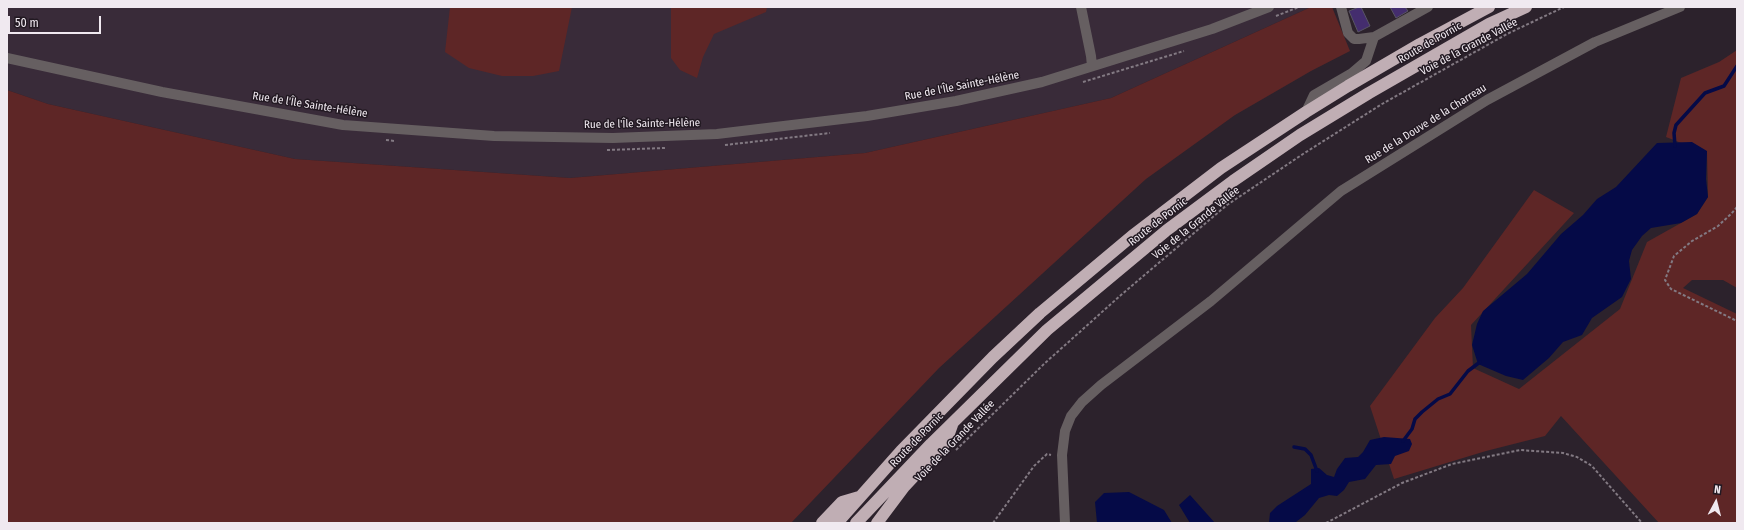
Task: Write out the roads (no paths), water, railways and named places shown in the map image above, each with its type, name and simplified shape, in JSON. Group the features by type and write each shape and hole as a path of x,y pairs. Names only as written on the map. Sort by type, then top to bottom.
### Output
{"highway":[{"name":"Route de Pornic","path":"837,523 859,497 937,413 987,362 1040,313 1132,236 1221,168 1306,112 1420,44 1489,7"},
{"name":"Route de Pornic","path":"856,523 954,420 1047,330 1167,230 1233,181 1300,135 1369,93 1489,24 1526,7"},
{"path":"877,523 904,487 946,442 954,420"},
{"path":"822,523 842,502 859,497"}],"street":[{"path":"1081,7 1092,66"},
{"name":"Rue de l'Île Sainte-Hélène","path":"7,58 162,92 343,125 494,136 613,138 717,134 867,116 956,101 1042,82 1212,29 1269,7"},
{"path":"1341,7 1348,33 1359,40 1374,37 1428,7"},
{"name":"Rue de la Douve de la Charreau","path":"1065,523 1062,455 1066,430 1071,416 1082,402 1101,385 1211,301 1347,187 1488,100 1596,42 1680,7"},
{"path":"1306,112 1314,95 1352,73 1366,61 1374,37"}],"waterway":[{"path":"1675,146 1674,133 1676,125 1705,93 1724,86 1737,66"},
{"path":"1403,441 1412,429 1415,419 1438,399 1450,394 1468,371 1480,362"},
{"path":"1294,447 1305,449 1311,455 1317,471"}]}
